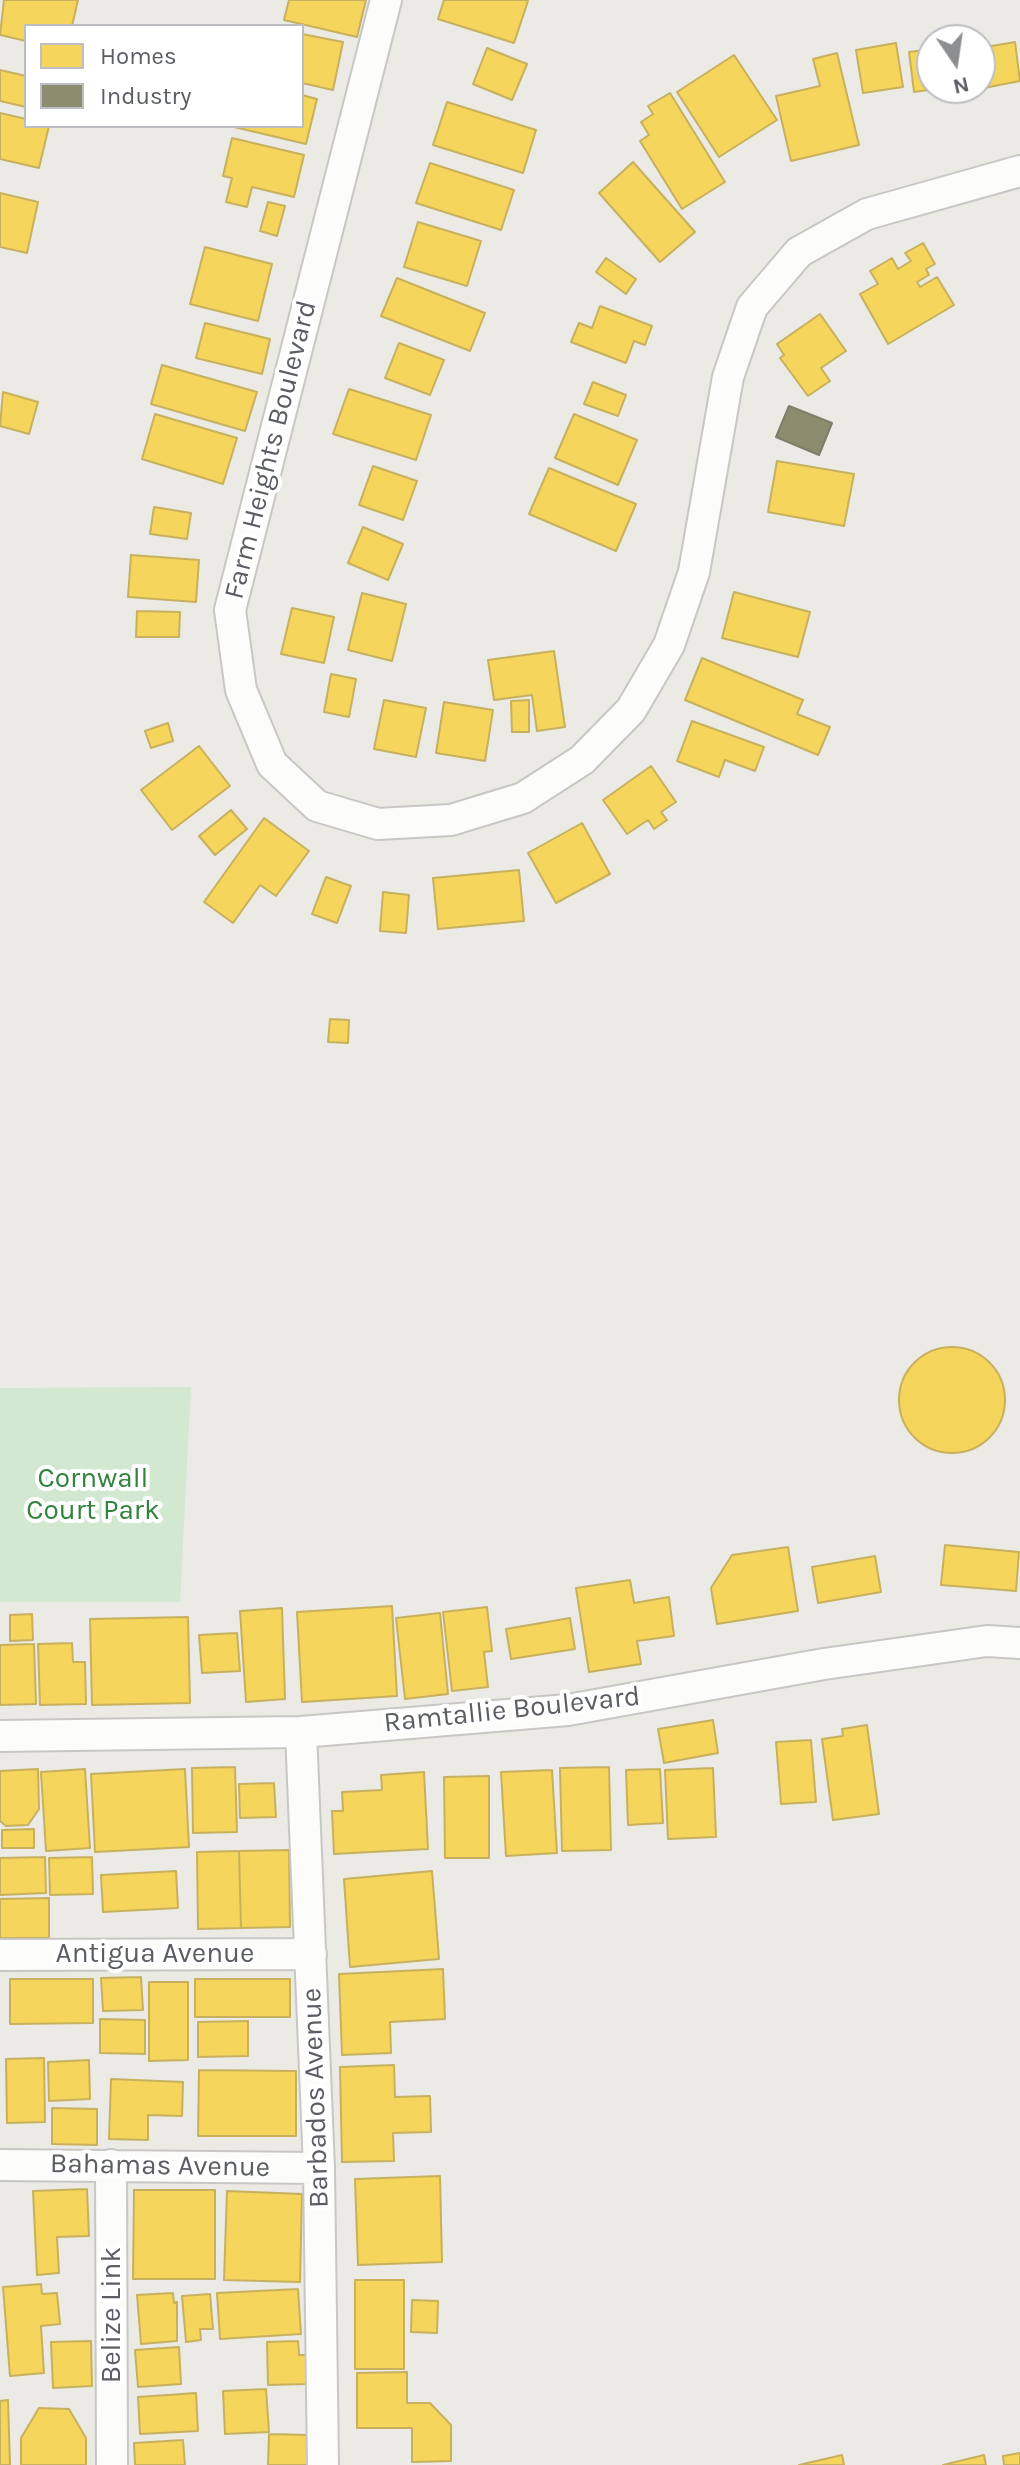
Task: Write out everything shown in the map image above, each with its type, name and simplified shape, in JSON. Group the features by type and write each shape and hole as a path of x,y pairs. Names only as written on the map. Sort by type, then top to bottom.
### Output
{"street":[{"name":"Farm Heights Boulevard","path":"386,0 230,610 241,690 272,764 317,806 378,824 451,820 523,798 582,760 631,710 669,645 694,572 728,377 752,307 799,252 867,214 1020,171"},
{"name":"Ramtallie Boulevard","path":"0,1736 301,1732 568,1710 824,1664 987,1641 1020,1643"},
{"name":"Barbados Avenue","path":"301,1732 319,2168 323,2465"},
{"name":"Antigua Avenue","path":"0,1955 311,1954"},
{"name":"Bahamas Avenue","path":"0,2165 319,2168"},
{"name":"Belize Link","path":"111,2165 112,2465"}],"green space":[{"name":"Cornwall Court Park","path":"191,1387 180,1602 0,1602 0,1388"}],"building: Homes":[{"path":"4,0 78,0 72,24 24,24 24,41 0,35"},
{"path":"289,0 366,0 357,37 284,20"},
{"path":"444,0 528,1 514,43 438,19"},
{"path":"304,34 343,42 333,90 304,83"},
{"path":"1015,42 1020,81 996,86 996,45"},
{"path":"896,43 903,87 863,93 856,50"},
{"path":"487,48 527,64 512,100 473,84"},
{"path":"916,51 916,92 914,92 909,52"},
{"path":"837,53 859,145 791,161 776,96 820,86 813,59"},
{"path":"734,55 777,120 719,157 677,92"},
{"path":"0,70 24,76 24,107 0,101"},
{"path":"670,93 725,182 682,209 640,141 649,135 641,122 653,114 648,106"},
{"path":"304,96 317,99 306,144 238,128 304,128"},
{"path":"447,102 536,130 523,173 433,145"},
{"path":"0,113 24,119 24,128 49,128 39,168 0,159"},
{"path":"232,138 304,155 294,197 252,187 247,207 226,202 232,178 223,176"},
{"path":"633,162 695,232 660,262 599,193"},
{"path":"430,163 514,190 501,230 416,203"},
{"path":"0,193 38,202 27,253 0,247"},
{"path":"268,202 285,206 277,236 260,231"},
{"path":"418,222 481,241 467,286 404,267"},
{"path":"923,243 935,264 926,269 929,275 917,282 920,287 937,277 954,305 888,344 860,294 878,284 870,271 892,258 898,269 911,261 905,253"},
{"path":"205,247 272,264 258,321 190,304"},
{"path":"606,258 636,279 626,294 596,272"},
{"path":"397,278 485,313 470,351 381,316"},
{"path":"600,306 652,326 645,345 634,341 626,363 571,342 579,323 592,328"},
{"path":"820,314 846,351 821,368 830,381 808,396 780,358 784,355 777,344"},
{"path":"205,323 270,339 262,374 196,358"},
{"path":"399,343 444,360 430,395 385,378"},
{"path":"162,365 257,392 245,431 151,404"},
{"path":"593,382 626,395 618,416 584,404"},
{"path":"349,389 431,415 416,460 333,434"},
{"path":"3,392 38,402 29,434 0,426"},
{"path":"155,414 237,438 223,484 142,459"},
{"path":"574,414 637,440 618,485 555,458"},
{"path":"777,461 854,474 844,526 768,512"},
{"path":"373,466 417,481 403,520 359,505"},
{"path":"549,468 636,504 616,551 529,514"},
{"path":"154,507 191,513 187,539 150,534"},
{"path":"363,527 403,544 388,580 348,563"},
{"path":"131,555 199,560 196,602 128,597"},
{"path":"734,592 810,612 798,657 722,638"},
{"path":"362,593 406,604 392,661 348,650"},
{"path":"292,608 334,617 324,663 281,654"},
{"path":"137,611 180,612 179,637 136,637"},
{"path":"554,651 565,727 537,731 532,695 494,700 488,660"},
{"path":"702,658 803,700 797,714 830,727 818,755 685,700"},
{"path":"331,674 356,679 349,717 324,712"},
{"path":"384,700 426,708 416,757 374,749"},
{"path":"529,700 529,732 512,732 511,701"},
{"path":"444,702 493,710 485,761 436,753"},
{"path":"692,721 764,747 755,771 725,760 719,777 677,761"},
{"path":"168,723 173,741 151,748 145,731"},
{"path":"199,746 230,786 172,830 141,790"},
{"path":"651,766 676,802 661,812 667,820 654,829 648,820 627,834 603,800"},
{"path":"231,810 247,829 215,855 199,836"},
{"path":"264,818 309,851 276,896 260,885 233,923 204,902"},
{"path":"582,823 610,874 556,903 528,853"},
{"path":"519,870 524,921 438,929 433,878"},
{"path":"326,877 351,886 337,923 312,914"},
{"path":"383,892 409,895 406,933 380,931"},
{"path":"330,1019 349,1020 348,1043 328,1042"},
{"path":"952,1347 972,1351 989,1363 1001,1380 1005,1400 1001,1420 989,1437 972,1449 952,1453 932,1449 915,1437 903,1420 899,1400 903,1380 915,1363 932,1351"},
{"path":"945,1545 1019,1552 1016,1591 941,1585"},
{"path":"788,1547 798,1611 717,1624 711,1588 732,1555"},
{"path":"875,1556 881,1592 818,1603 812,1567"},
{"path":"630,1580 634,1603 669,1597 674,1636 637,1641 641,1664 589,1672 576,1588"},
{"path":"392,1606 397,1696 302,1702 297,1612"},
{"path":"487,1607 492,1651 484,1652 488,1687 452,1691 443,1612"},
{"path":"282,1608 285,1699 246,1702 240,1611"},
{"path":"440,1613 448,1694 405,1699 396,1618"},
{"path":"32,1614 33,1640 10,1641 10,1615"},
{"path":"188,1617 190,1703 92,1705 90,1619"},
{"path":"570,1618 575,1649 511,1659 506,1629"},
{"path":"237,1633 240,1671 202,1673 199,1635"},
{"path":"72,1643 73,1662 85,1662 86,1704 40,1705 38,1644"},
{"path":"34,1644 36,1704 0,1705 0,1645"},
{"path":"713,1720 718,1753 664,1763 658,1729"},
{"path":"867,1725 879,1814 833,1820 822,1739 843,1736 842,1729"},
{"path":"811,1740 816,1802 781,1804 776,1742"},
{"path":"235,1767 237,1832 193,1833 192,1768"},
{"path":"609,1767 611,1850 562,1851 560,1768"},
{"path":"713,1768 716,1837 668,1839 665,1770"},
{"path":"38,1769 39,1809 28,1825 6,1826 0,1821 0,1771"},
{"path":"85,1769 90,1848 46,1851 41,1772"},
{"path":"185,1769 189,1847 95,1852 91,1774"},
{"path":"660,1769 663,1823 628,1825 626,1770"},
{"path":"552,1770 557,1853 506,1856 501,1772"},
{"path":"424,1772 428,1849 334,1854 332,1811 343,1811 342,1792 382,1790 381,1775"},
{"path":"489,1776 489,1858 445,1858 444,1777"},
{"path":"274,1783 276,1817 240,1818 239,1784"},
{"path":"34,1829 34,1848 2,1848 2,1830"},
{"path":"289,1850 290,1927 241,1928 239,1851"},
{"path":"239,1851 241,1928 198,1929 197,1852"},
{"path":"45,1857 46,1893 0,1895 0,1858"},
{"path":"92,1857 93,1894 50,1895 49,1858"},
{"path":"176,1871 178,1908 103,1912 101,1875"},
{"path":"432,1871 439,1959 350,1967 344,1879"},
{"path":"49,1898 49,1938 0,1938 0,1899"},
{"path":"443,1969 445,2019 390,2022 391,2053 342,2055 339,1974"},
{"path":"141,1977 143,2010 103,2011 101,1978"},
{"path":"10,1979 93,1979 93,2023 10,2024"},
{"path":"195,1979 290,1979 290,2017 195,2017"},
{"path":"149,1982 188,1982 188,2060 149,2061"},
{"path":"100,2019 145,2020 145,2054 100,2053"},
{"path":"248,2021 248,2056 198,2057 198,2022"},
{"path":"44,2058 45,2122 7,2123 6,2059"},
{"path":"89,2060 90,2099 49,2101 48,2062"},
{"path":"394,2065 395,2097 430,2096 431,2132 393,2133 394,2161 342,2162 340,2067"},
{"path":"199,2070 296,2071 296,2136 198,2136"},
{"path":"111,2079 183,2082 182,2116 148,2115 148,2140 109,2139"},
{"path":"52,2108 97,2109 97,2145 52,2144"},
{"path":"440,2176 442,2262 358,2265 355,2179"},
{"path":"87,2189 89,2236 57,2237 59,2273 37,2275 33,2191"},
{"path":"134,2190 215,2190 215,2279 133,2279"},
{"path":"227,2191 302,2194 300,2282 224,2280"},
{"path":"355,2280 404,2280 404,2369 355,2369"},
{"path":"41,2284 42,2294 57,2293 60,2324 41,2326 44,2373 10,2376 3,2287"},
{"path":"298,2289 301,2334 220,2339 217,2293"},
{"path":"173,2293 174,2303 177,2302 177,2341 141,2344 137,2295"},
{"path":"210,2294 213,2329 200,2329 201,2340 186,2342 182,2296"},
{"path":"412,2300 438,2301 437,2333 411,2332"},
{"path":"91,2341 92,2386 53,2388 51,2342"},
{"path":"298,2341 299,2355 306,2355 306,2384 268,2385 267,2342"},
{"path":"179,2347 181,2384 138,2387 135,2350"},
{"path":"407,2372 407,2403 430,2403 451,2425 451,2461 412,2462 412,2428 357,2428 357,2373"},
{"path":"266,2389 269,2432 225,2434 223,2391"},
{"path":"196,2393 198,2431 140,2434 138,2397"},
{"path":"8,2400 10,2465 0,2465 0,2401"},
{"path":"39,2408 69,2409 86,2438 86,2465 21,2465 21,2438"},
{"path":"269,2434 307,2435 310,2461 307,2465 268,2465"},
{"path":"183,2440 185,2465 135,2465 134,2443"},
{"path":"1020,2453 1020,2465 1004,2465 1003,2456"},
{"path":"842,2455 844,2465 799,2465"},
{"path":"984,2455 986,2465 943,2465"}],"building: Industry":[{"path":"789,406 832,423 819,455 776,437"}]}
